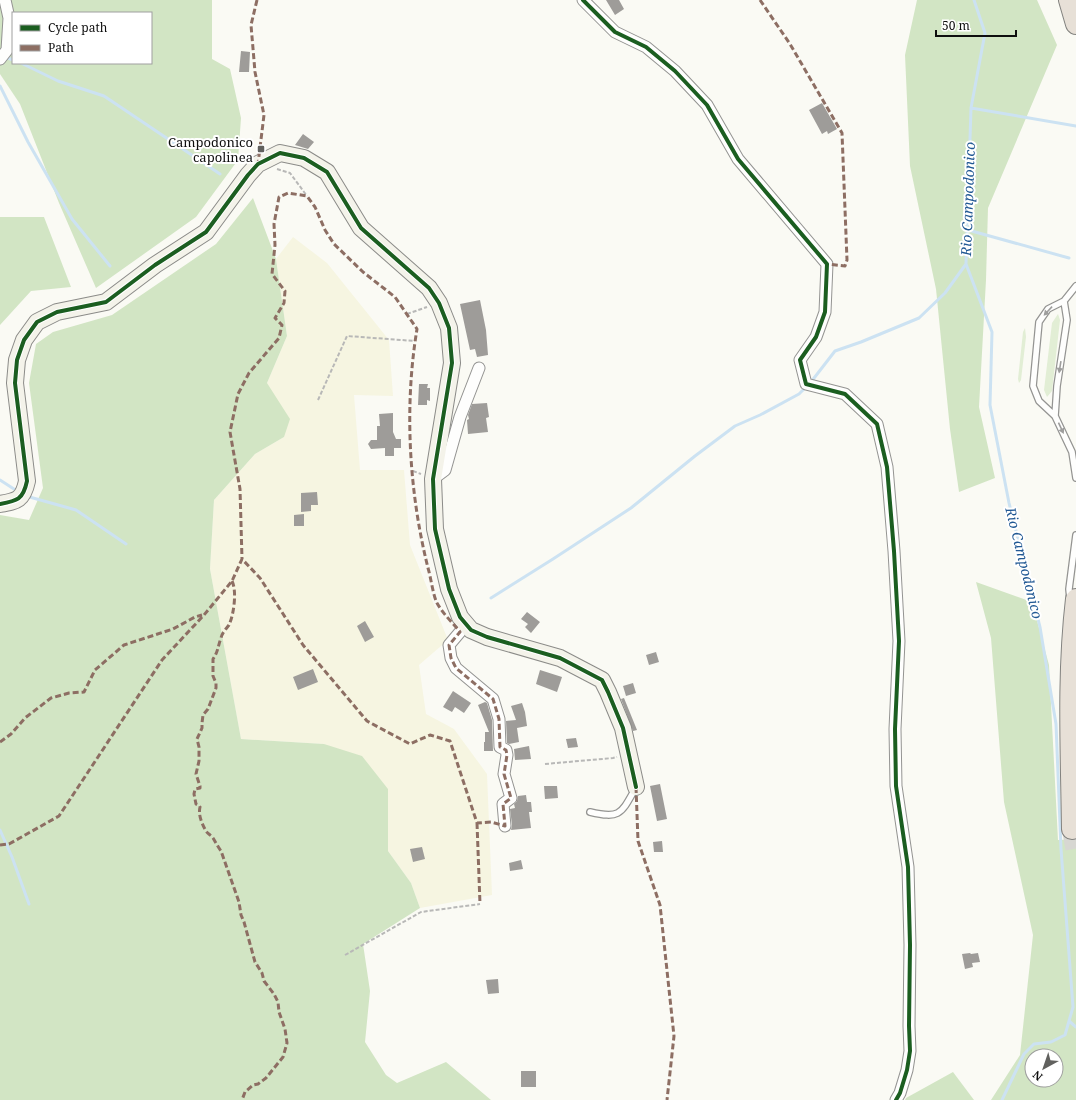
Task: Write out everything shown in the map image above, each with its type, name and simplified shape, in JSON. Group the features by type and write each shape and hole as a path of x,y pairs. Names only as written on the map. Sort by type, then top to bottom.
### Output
{"highway":[{"path":"1069,0 1076,24"},
{"path":"1072,829 1071,686 1073,627 1076,599"}],"street":[{"path":"0,59 7,50 9,18 5,0"},
{"path":"583,0 615,32 646,47 675,71 708,105 738,159 827,264 825,312 816,336 800,360 806,384 845,394 877,424 887,467 894,551 899,642 895,729 896,786 908,867 910,1051 907,1070 900,1093 896,1100"},
{"path":"0,504 16,501 25,490 27,481 15,383 17,360 24,340 37,322 57,312 106,302 155,265 206,232 248,175 258,164 280,153 304,158 327,172 361,228 429,288 440,302 449,328 452,363 433,479 435,529 449,589 460,617 471,630 487,637 560,658 602,680 623,728 636,787"},
{"path":"433,479 445,470 460,417 478,368"},
{"path":"460,632 449,645 451,658 456,668 493,699 499,719 500,747 506,750 507,755 504,774 511,798 503,804 505,826"}],"lane":[{"path":"1076,286 1064,301 1048,309 1039,322 1033,386 1039,401 1055,416 1072,452 1076,478"},
{"path":"1055,416 1057,386 1067,320 1064,301"},
{"path":"1073,627 1069,589 1076,535"},
{"path":"590,812 607,816 620,812 625,807 636,787"}],"path":[{"path":"258,164 290,173 307,196"},
{"path":"407,314 440,302"},
{"path":"318,400 347,336 415,341"},
{"path":"545,764 613,758 629,754"},
{"path":"345,955 421,912 480,904"}],"green space":[{"path":"0,0 212,0 212,59 230,69 241,118 238,160 196,217 96,288 59,203 20,104 0,74"},
{"path":"917,0 1037,0 1057,45 988,208 986,280 979,407 995,478 959,492 950,429 936,289 910,166 905,55"},
{"path":"253,198 276,259 287,336 267,383 290,419 284,437 255,454 214,500 210,569 241,739 324,744 362,756 388,789 388,851 411,883 420,908 363,944 370,991 365,1042 386,1075 397,1083 446,1062 491,1100 0,1100 0,515 29,520 43,488 29,383 36,344 53,332 112,315 216,244"},
{"path":"0,217 44,217 71,287 31,291 0,325"},
{"path":"293,237 327,263 389,340 393,396 354,395 360,470 404,470 410,545 448,640 419,665 426,714 454,729 487,774 492,895 420,908 411,883 388,851 388,789 324,744 241,739 210,569 214,500 255,454 284,437 267,383 287,336 276,259"},
{"path":"1058,314 1060,320 1052,391 1047,397 1044,390 1052,323"},
{"path":"1025,328 1026,337 1021,380 1019,383 1018,379 1023,332"},
{"path":"976,582 1032,602 1049,665 1058,840 1076,839 1076,1100 991,1100 1020,1055 1033,935 1004,802 991,638"},
{"path":"953,1072 974,1100 905,1100 906,1098"}],"building":[{"path":"606,0 619,0 624,9 615,15"},
{"path":"241,51 250,52 249,72 239,72"},
{"path":"822,103 837,129 828,134 827,131 822,134 809,110"},
{"path":"303,134 314,142 308,149 295,145"},
{"path":"480,300 486,330 488,355 477,357 475,349 470,350 460,304"},
{"path":"419,384 428,384 427,388 430,388 430,401 427,400 427,405 418,405"},
{"path":"487,403 489,417 486,418 488,432 468,434 467,420 469,419 468,415 472,404"},
{"path":"393,413 393,432 396,439 401,439 401,448 394,448 394,456 385,456 385,448 371,449 368,444 371,440 377,440 377,426 380,426 379,414"},
{"path":"317,492 318,505 311,505 311,511 301,512 301,493"},
{"path":"304,514 304,526 294,526 294,515"},
{"path":"527,612 540,622 531,633 525,627 528,624 521,619"},
{"path":"365,621 374,637 365,642 357,626"},
{"path":"656,652 659,662 649,665 646,655"},
{"path":"313,669 318,682 298,690 293,677"},
{"path":"540,670 562,677 557,692 536,684"},
{"path":"633,683 636,693 626,696 623,686"},
{"path":"453,691 471,703 464,713 455,707 452,712 443,707"},
{"path":"624,698 637,730 633,731 621,699"},
{"path":"485,702 487,703 492,720 493,751 484,751 485,732 489,732 478,705"},
{"path":"522,703 527,726 517,728 519,742 509,744 507,743 506,721 516,720 511,706"},
{"path":"576,738 578,747 568,748 566,739"},
{"path":"529,746 531,759 515,760 514,749"},
{"path":"660,784 667,819 657,821 650,786"},
{"path":"544,786 557,786 558,798 545,799"},
{"path":"526,795 527,802 531,802 532,812 529,812 531,828 511,830 512,825 510,809 515,808 514,804 517,801 518,796"},
{"path":"662,841 663,852 654,852 653,842"},
{"path":"422,847 425,859 413,862 410,849"},
{"path":"521,860 523,869 510,871 509,863"},
{"path":"978,953 980,962 972,963 973,967 965,969 962,954"},
{"path":"498,979 499,993 488,994 486,980"},
{"path":"521,1071 536,1071 536,1087 521,1087"}],"waterway":[{"name":"Rio Campodonico","path":"974,0 985,33 971,108 966,264 992,332 990,405 1009,503 1040,627 1056,724 1061,849 1073,1007 1065,1035 1051,1042 1034,1044 1024,1054 1002,1100"},
{"path":"5,57 12,60"},
{"path":"23,64 58,81 104,96 220,174"},
{"path":"0,86 28,142 72,219 110,266"},
{"path":"971,108 1076,126"},
{"path":"968,230 1069,258"},
{"path":"811,382 835,351 919,318 945,293 966,264"},
{"path":"491,598 631,508 695,456 735,426 760,415 799,394 806,387"},
{"path":"0,480 17,491"},
{"path":"26,496 76,510 126,544"},
{"path":"0,830 12,857 29,904"},
{"path":"1069,1021 1076,1027"}],"tunnel":[{"path":"1072,829 1076,852"}],"marked path":[{"path":"257,0 251,25 255,72 264,115 258,164"},
{"path":"760,0 790,44 842,133 847,260 845,266 827,264"},
{"path":"0,845 9,844 59,816 162,660 204,615 232,581 242,559 260,578 303,645 367,721 410,744 430,735 450,741 477,823 491,822 505,826 503,804 511,798 504,774 507,755 506,750 500,747 499,719 493,699 456,668 451,658 449,645 460,632 437,603 433,591 416,510 410,449 410,419 413,359 417,329 395,297 363,272 334,244 325,230 315,207 307,196 288,193 279,197 274,224 275,245 272,274 285,291 284,303 275,318 282,325 279,338 249,373 238,394 230,432 240,489 242,559"},
{"path":"232,581 235,596 232,615 229,625 222,634 213,659 213,676 216,683 216,688 208,709 203,715 202,728 197,739 199,747 199,761 196,774 200,788 195,789 194,794 196,804 200,807 200,816 203,825 221,851 239,902 241,915 255,962 262,973 264,981 278,1002 287,1043 283,1057 266,1078 258,1084 253,1085 245,1092 242,1100"},
{"path":"0,742 11,734 25,718 51,698 69,693 84,692 95,670 124,645 173,629 195,617 202,615"},
{"path":"636,787 638,841 660,905 674,1036 667,1100"},
{"path":"477,823 480,904"}],"cycle path":[{"path":"583,0 615,32 646,47 675,71 707,105 738,159 827,264 825,312 816,337 800,360 806,384 845,394 877,424 887,467 894,551 899,641 895,729 896,786 908,867 910,1051 907,1070 900,1093 896,1100"},
{"path":"0,504 11,502 21,496 27,481 15,383 17,360 24,340 37,322 57,312 106,302 155,265 206,232 248,175 258,164 280,153 304,158 327,172 361,228 429,288 439,303 449,328 452,363 433,479 435,529 449,589 460,617 471,630 487,637 560,658 602,680 623,728 636,787"}],"place":[{"name":"Campodonico capolinea","path":"261,149"}]}
